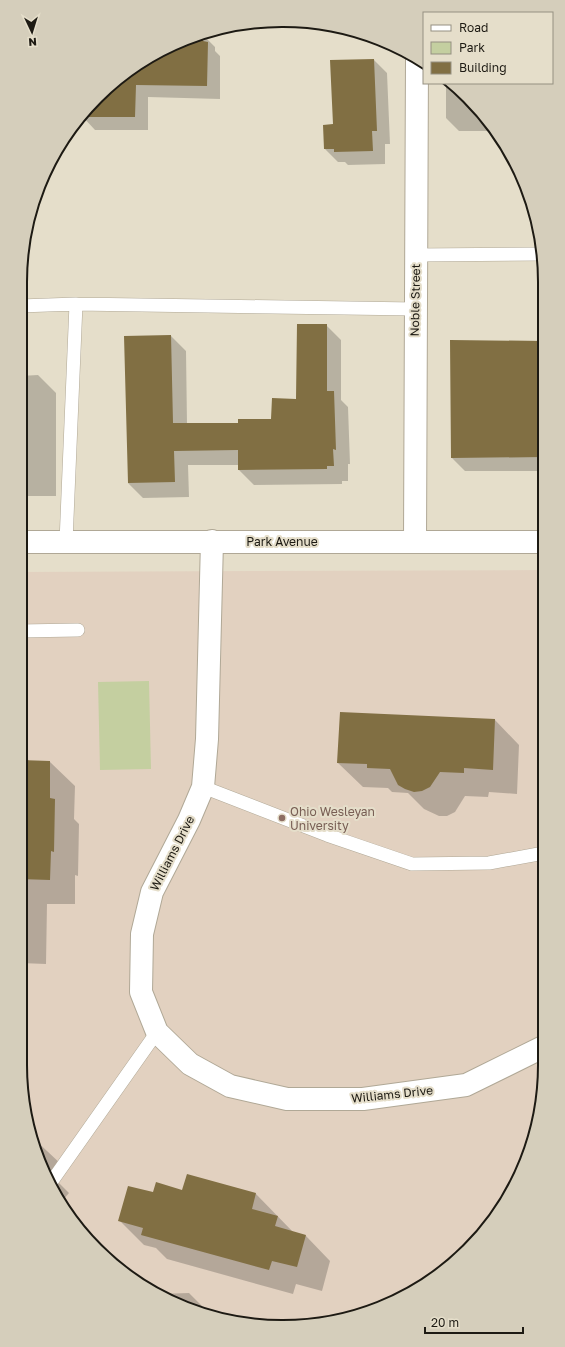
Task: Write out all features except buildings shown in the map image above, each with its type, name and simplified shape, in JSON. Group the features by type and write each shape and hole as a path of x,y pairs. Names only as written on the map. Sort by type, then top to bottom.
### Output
{"street":[{"name":"Noble Street","path":"415,542 417,65"},
{"name":"Williams Drive","path":"212,541 207,740 203,787 190,820 152,892 142,934 141,992 157,1032 190,1064 230,1086 287,1099 363,1099 466,1085 538,1049"},
{"name":"Park Avenue","path":"27,542 538,542"}],"lane":[{"path":"416,255 536,254"},
{"path":"27,306 76,304 415,309"},
{"path":"66,542 76,304"},
{"path":"27,631 78,630"},
{"path":"203,787 327,835 412,864 489,863 538,854"},
{"path":"53,1179 157,1032"}],"shaded area":[{"name":"Ohio Wesleyan University","path":"538,570 538,1064 536,1098 533,1114 524,1147 512,1178 485,1220 475,1233 451,1257 424,1277 396,1294 365,1306 332,1315 316,1318 282,1320 249,1318 233,1315 185,1301 155,1286 114,1257 90,1233 70,1206 53,1178 41,1147 32,1114 29,1098 27,1064 27,572"}],"green space":[{"path":"149,681 151,769 100,770 98,682"}],"place":[{"name":"Ohio Wesleyan University","path":"282,818"}]}
